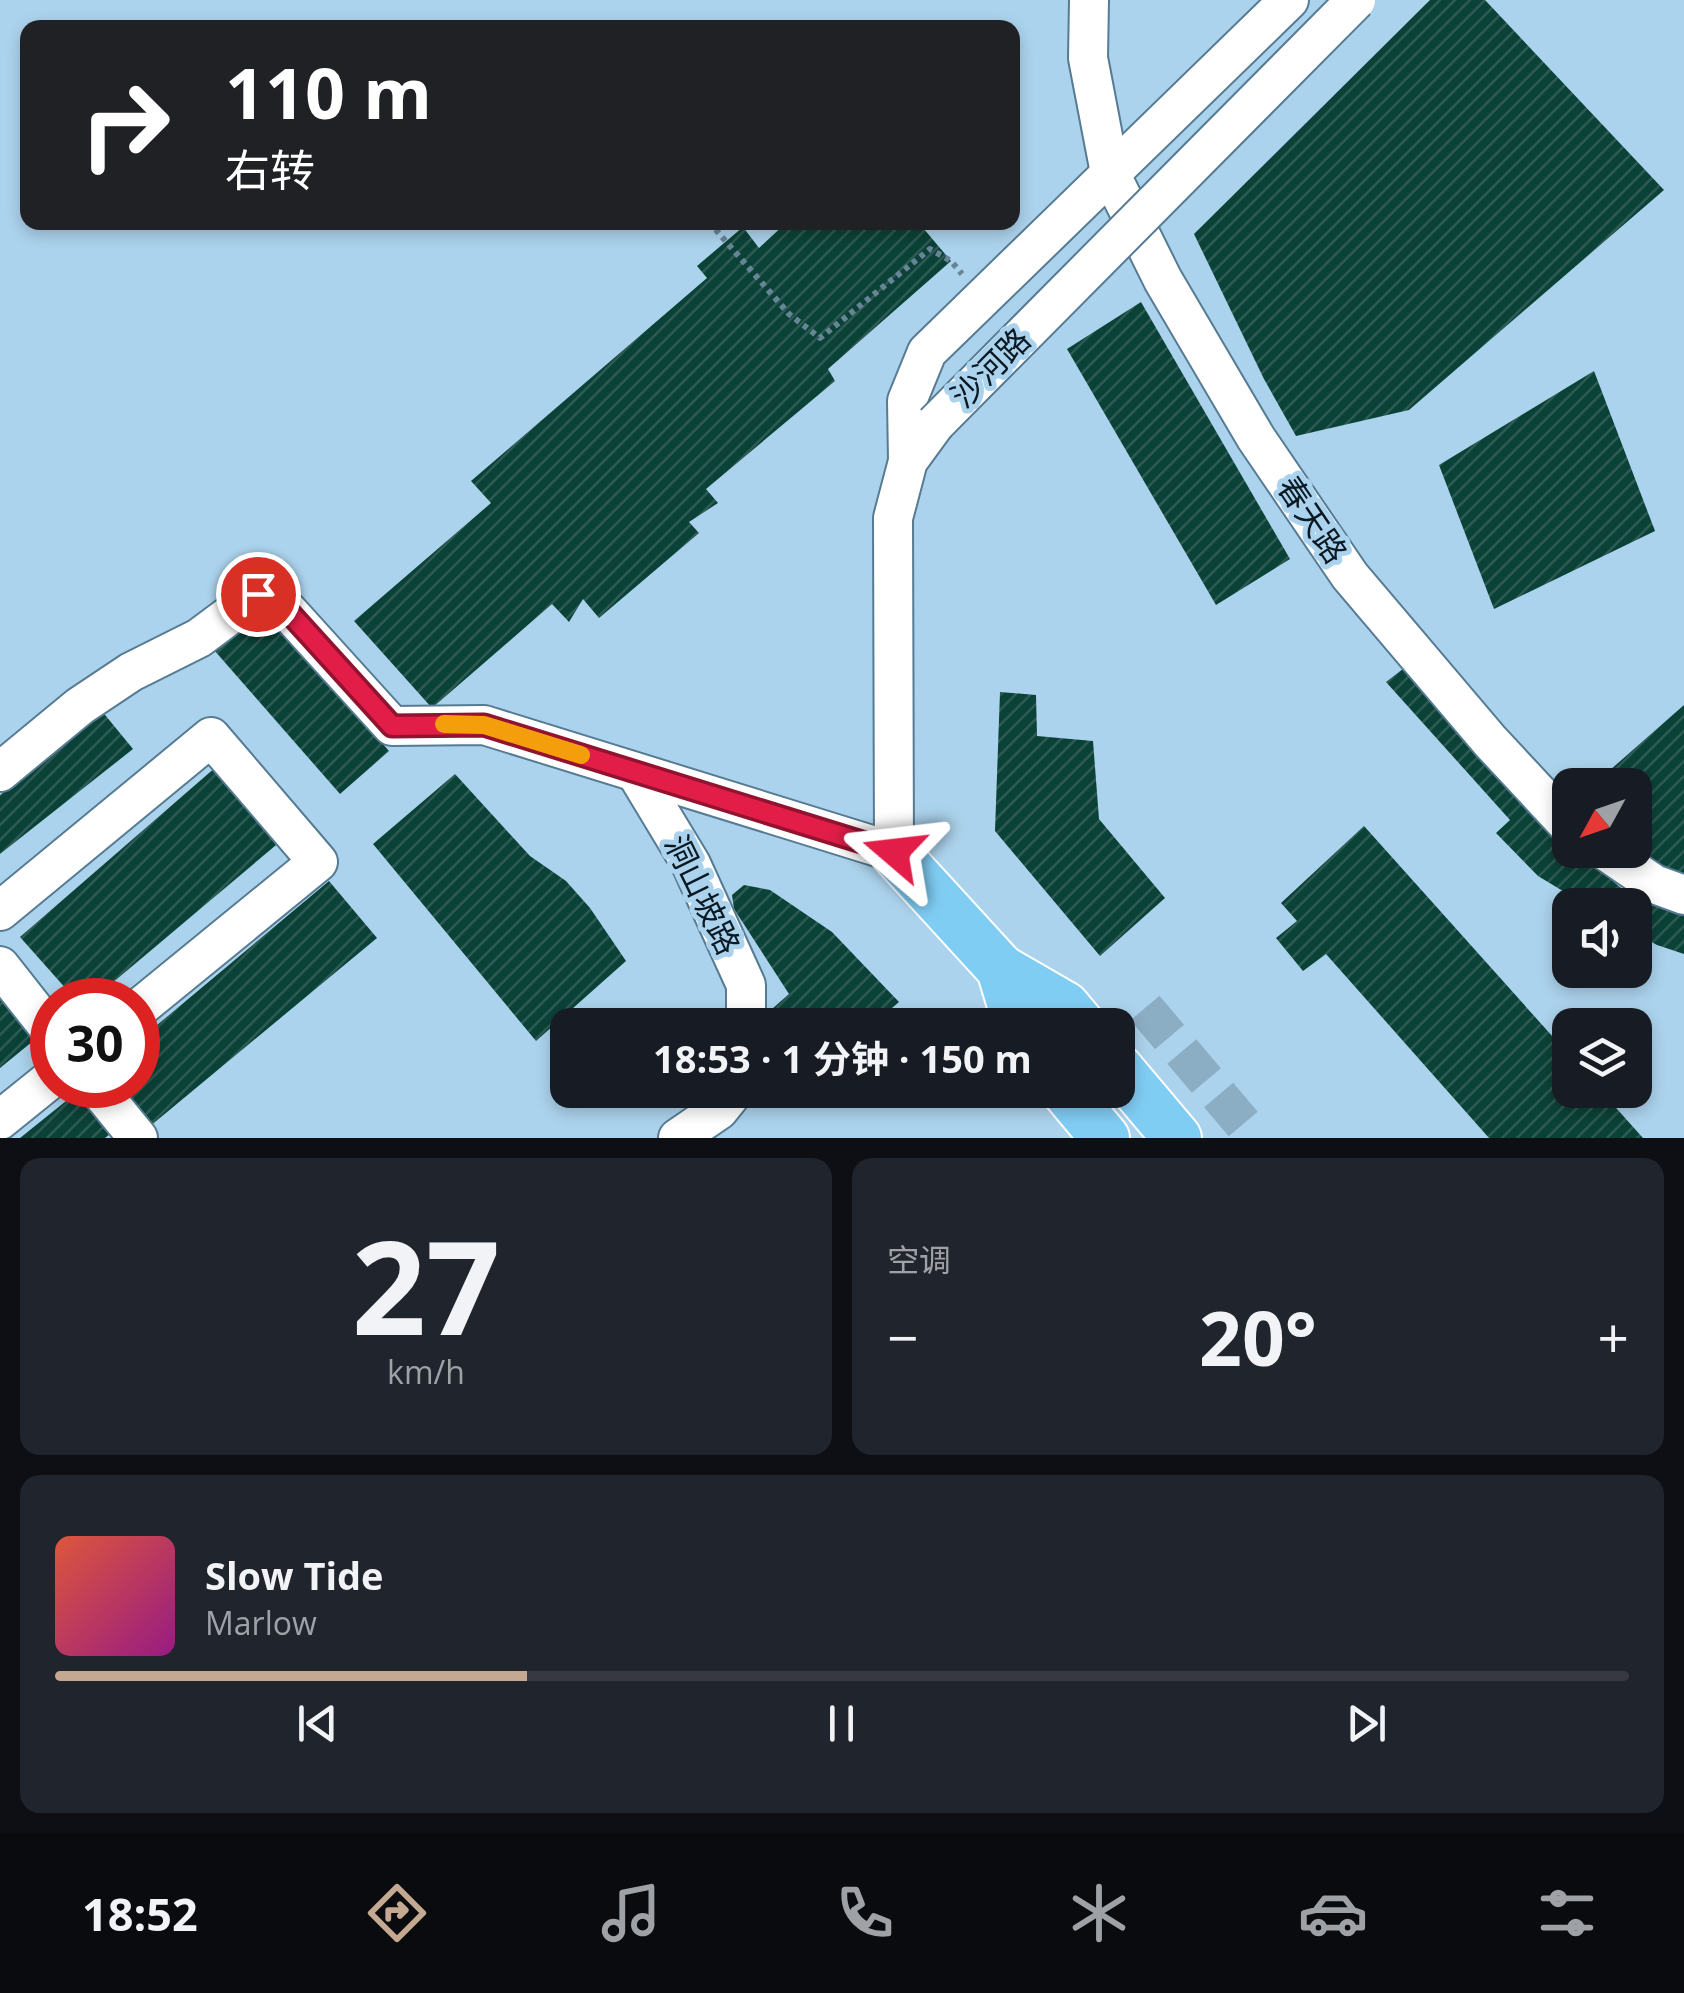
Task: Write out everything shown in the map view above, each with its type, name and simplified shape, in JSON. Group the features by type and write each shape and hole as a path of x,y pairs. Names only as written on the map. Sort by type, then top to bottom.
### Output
{"main road":[{"path":"894,852 1001,969 1067,1008"},
{"path":"1001,969 1013,1008"},
{"path":"1135,1088 1163,1121"},
{"path":"1079,1108 1105,1138"}],"street":[{"name":"春天路","path":"1088,0 1088,58 1110,173 1163,280 1256,438 1350,576 1552,808"},
{"path":"908,460 907,402 927,352 1289,0"},
{"name":"沙河路","path":"894,852 893,518 908,460 935,424 1356,0"},
{"path":"0,772 80,706 131,672 199,638 258,594 276,598 392,726 484,725 894,852"},
{"path":"0,911 211,737 318,862 160,991"},
{"name":"洞山坡路","path":"636,772 691,864 746,985 746,1008"},
{"path":"1630,868 1654,884 1684,895"},
{"path":"0,966 30,1004"},
{"path":"0,1120 30,1096"},
{"path":"114,1108 138,1138"},
{"path":"678,1138 721,1108"}],"path":[{"path":"715,230 789,314 820,338 930,249 951,261 982,299"}],"building":[{"path":"1430,0 1485,0 1664,190 1409,410 1296,436 1194,234"},
{"path":"739,230 745,230 759,248 778,230 925,230 951,261 828,369 835,381 706,489 718,503 689,522 699,533 599,618 583,599 569,622 552,604 432,708 354,621 491,503 471,481 707,278 697,266"},
{"path":"1141,302 1290,559 1216,605 1067,349"},
{"path":"1594,371 1655,531 1494,609 1439,465"},
{"path":"263,607 389,751 340,794 214,650"},
{"path":"1408,665 1552,825 1552,868 1597,868 1621,888 1558,888 1538,876 1496,833 1510,820 1386,682"},
{"path":"1000,692 1036,695 1037,736 1093,741 1099,819 1165,898 1100,956 995,831"},
{"path":"1684,705 1684,876 1652,860 1652,768 1612,768"},
{"path":"101,710 133,749 0,854 0,795"},
{"path":"224,760 288,835 118,978 56,978 20,937"},
{"path":"455,774 530,856 566,881 626,961 573,1008 550,1008 550,1029 536,1041 373,844"},
{"path":"1364,826 1552,1036 1552,1108 1616,1108 1643,1138 1489,1138 1326,954 1303,971 1276,938 1297,921 1281,903"},
{"path":"329,881 377,938 149,1127 135,1108 160,1108 160,1023"},
{"path":"744,885 770,890 832,932 899,1002 892,1008 773,1008 789,994 734,909 732,895"},
{"path":"1652,900 1684,912 1684,954 1652,942"},
{"path":"0,990 30,1027 30,1044 0,1068"},
{"path":"57,1108 96,1108 114,1131 105,1138 20,1138"}],"tunnel":[{"path":"1145,1008 1255,1138"}],"slow traffic":[{"path":"444,724 484,725 581,755"}],"route":[{"path":"258,594 276,598 392,726 484,725 894,852"}]}
